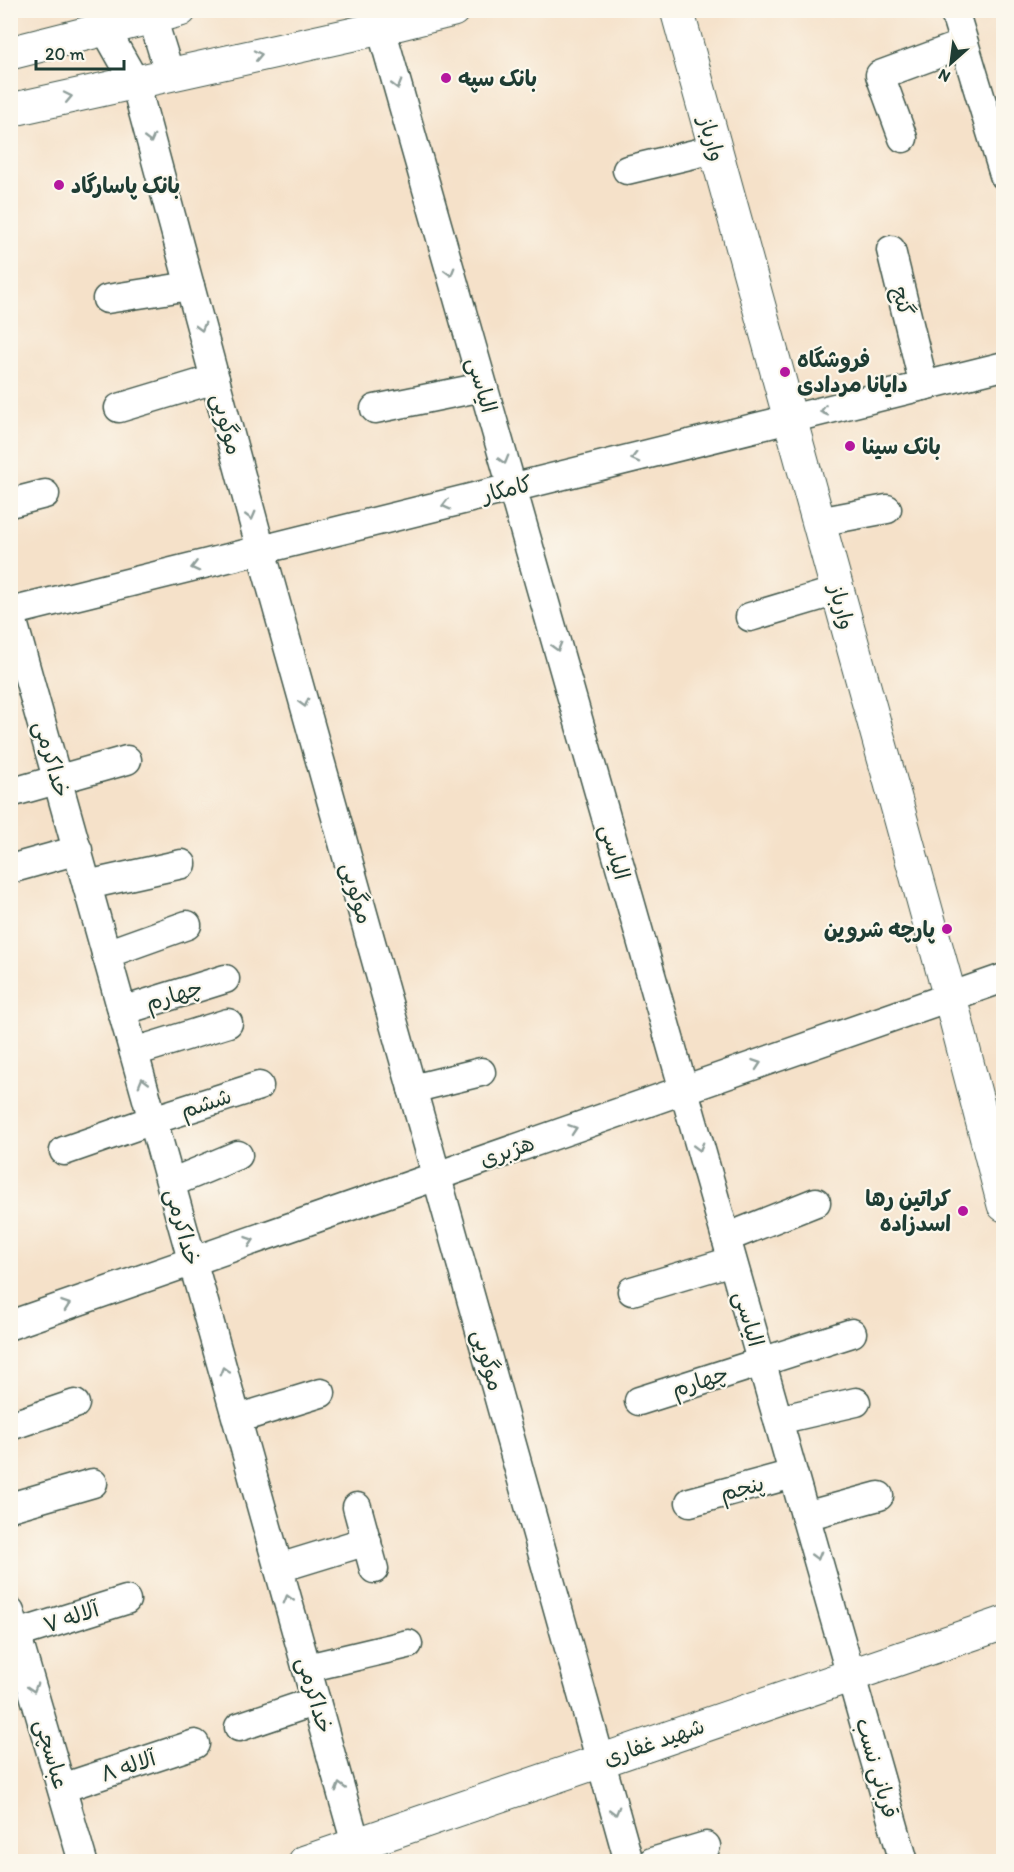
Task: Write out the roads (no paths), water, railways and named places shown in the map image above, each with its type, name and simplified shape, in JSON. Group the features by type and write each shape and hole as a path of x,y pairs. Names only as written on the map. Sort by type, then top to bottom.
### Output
{"main road":[{"path":"10,110 453,10"},
{"name":"وارباز","path":"676,10 950,997 1004,1205"},
{"path":"10,53 158,13"},
{"name":"شهید غفاری","path":"304,1862 359,1852 600,1760 1004,1623"}],"street":[{"path":"954,10 1004,175"},
{"path":"158,13 170,75"},
{"name":"الیاسی","path":"381,28 851,1675"},
{"name":"موگویی","path":"105,29 135,82 261,550 629,1862"},
{"path":"903,138 880,75 964,44"},
{"path":"627,170 715,149"},
{"name":"گنج","path":"891,250 924,386"},
{"path":"107,299 190,286"},
{"name":"کامکار","path":"11,612 1004,366"},
{"path":"119,408 215,379"},
{"path":"375,410 483,387"},
{"path":"10,503 45,494"},
{"path":"818,522 887,509"},
{"path":"750,617 837,591"},
{"name":"خداکرمی","path":"11,612 359,1852"},
{"path":"10,793 127,760"},
{"path":"10,869 78,850"},
{"path":"87,885 182,864"},
{"path":"106,954 187,925"},
{"name":"هژبری","path":"10,1325 1004,978"},
{"name":"چهارم","path":"123,1011 225,979"},
{"path":"134,1052 228,1023"},
{"path":"412,1089 481,1072"},
{"name":"ششم","path":"64,1151 259,1086"},
{"path":"171,1183 238,1155"},
{"path":"632,1291 729,1250 816,1202"},
{"name":"چهارم","path":"639,1401 852,1333"},
{"path":"237,1419 321,1393"},
{"path":"778,1420 856,1402"},
{"path":"10,1426 75,1404"},
{"name":"پنجم","path":"690,1502 793,1474"},
{"path":"10,1507 93,1483"},
{"path":"805,1516 879,1496"},
{"path":"357,1507 374,1569"},
{"path":"279,1568 367,1541"},
{"name":"آلاله ۷","path":"14,1623 126,1600"},
{"name":"عباسچی","path":"14,1623 84,1862"},
{"path":"307,1668 408,1644"},
{"name":"قربانی نسب","path":"851,1675 904,1862"},
{"path":"239,1727 316,1701"},
{"name":"آلاله ۸","path":"62,1788 195,1744"},
{"path":"652,1862 706,1846"}],"place":[{"name":"بانک سپه","path":"446,78"},
{"name":"بانک پاسارگاد","path":"59,185"},
{"name":"فروشگاه دایانا مردادی","path":"785,372"},
{"name":"بانک سینا","path":"850,446"},
{"name":"پارچه شروین","path":"947,929"},
{"name":"کراتین رها اسدزاده","path":"963,1211"}]}
